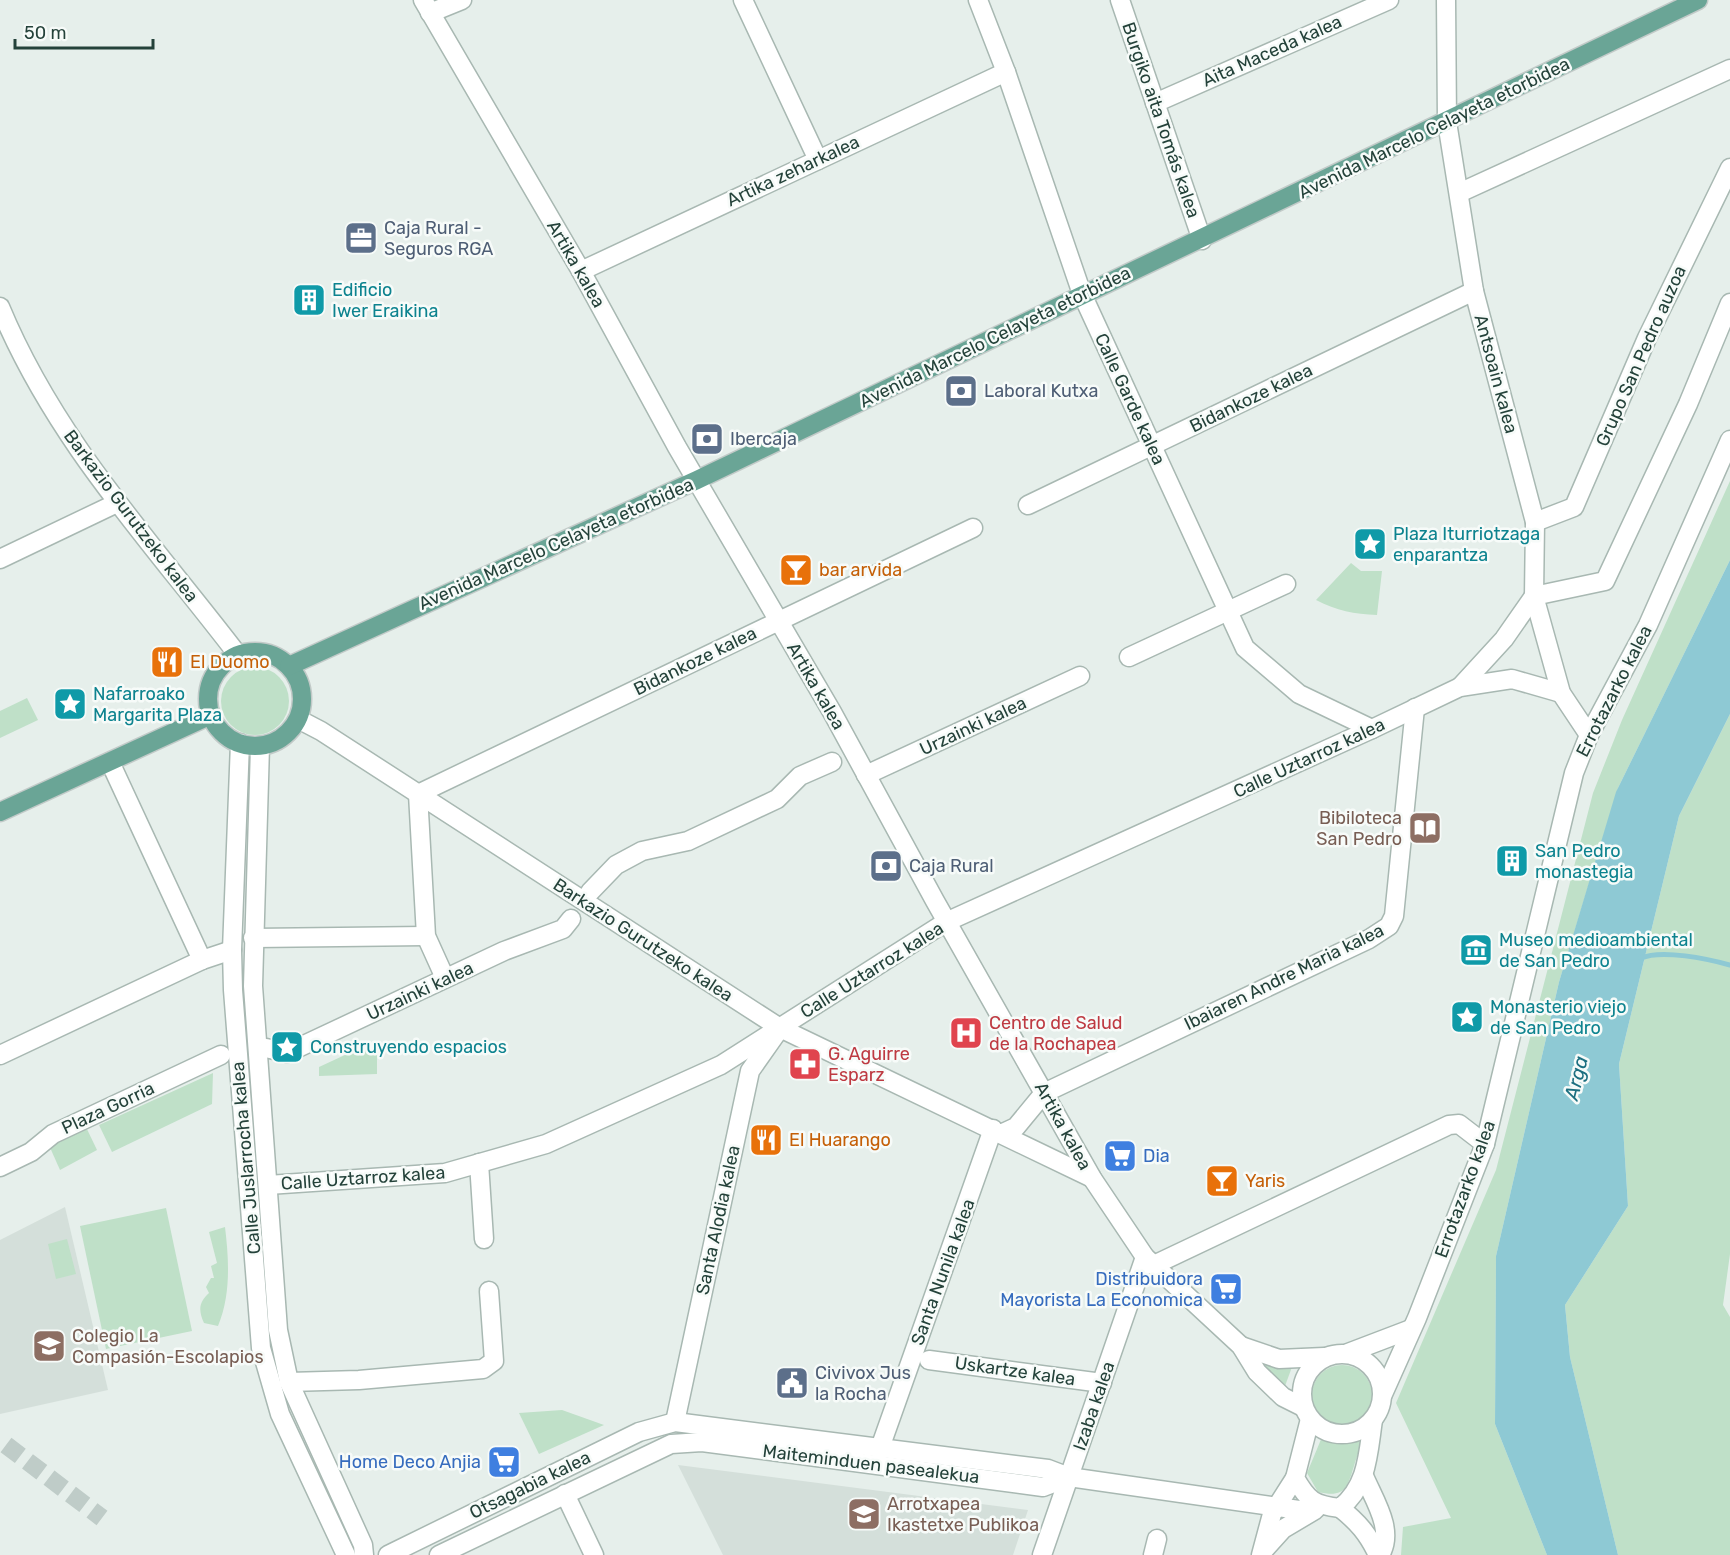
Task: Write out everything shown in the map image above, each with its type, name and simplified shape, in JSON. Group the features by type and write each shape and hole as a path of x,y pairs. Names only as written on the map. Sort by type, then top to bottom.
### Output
{"main road":[{"name":"Avenida Marcelo Celayeta etorbidea","path":"289,666 698,480 1698,0"},
{"path":"256,652 274,656 289,666 297,677 302,691 302,705 298,719 289,732 276,742 260,746 240,743 223,732 211,715 208,700 216,673 226,663 238,655 256,652"},
{"path":"0,812 211,715"}],"street":[{"path":"426,6 462,0"},
{"path":"743,0 818,160"},
{"name":"Calle Garde kalea","path":"978,0 1006,72 1082,294 1245,648 1299,694 1372,729"},
{"name":"Burgiko aita Tomás kalea","path":"1120,0 1202,240"},
{"name":"Aita Maceda kalea","path":"1155,103 1389,0"},
{"name":"Antsoain kalea","path":"1446,0 1447,122 1474,291 1535,522 1533,596 1561,693 1589,735"},
{"name":"Artika kalea","path":"426,6 581,271 677,447 779,620 946,922 1092,1178 1150,1261 1241,1346 1257,1372 1283,1397 1307,1413"},
{"path":"1459,193 1730,69"},
{"name":"Artika zeharkalea","path":"581,271 1006,72"},
{"name":"Grupo San Pedro auzoa","path":"1535,522 1574,507 1647,338 1730,168"},
{"name":"Bidankoze kalea","path":"1028,505 1474,291"},
{"path":"1533,596 1605,581 1688,404 1730,303"},
{"name":"Barkazio Gurutzeko kalea","path":"0,307 13,338 72,442 117,503 238,655"},
{"path":"0,352 13,338"},
{"name":"Errotazarko kalea","path":"1383,1394 1485,1144 1574,773 1589,735 1648,625 1730,440"},
{"path":"0,559 117,503"},
{"name":"Bidankoze kalea","path":"418,794 974,528"},
{"path":"1129,657 1286,584"},
{"name":"Calle Uztarroz kalea","path":"1460,687 1504,639 1533,596"},
{"name":"Urzainki kalea","path":"866,775 1080,676"},
{"name":"Calle Uztarroz kalea","path":"268,1185 445,1173 546,1144 721,1065 946,922 1460,687 1512,679 1561,693"},
{"name":"Ibaiaren Andre Maria kalea","path":"1044,1093 1358,944 1389,926 1394,916 1415,708"},
{"name":"Barkazio Gurutzeko kalea","path":"298,719 780,1028 1092,1178"},
{"name":"Calle Juslarrocha kalea","path":"240,743 232,950 238,1065 261,1348 280,1414 346,1555"},
{"name":"Calle Juslarrocha kalea","path":"260,746 253,938 257,1054 278,1330 289,1382 363,1545 364,1555"},
{"path":"110,762 202,960"},
{"path":"590,892 616,865 642,851 688,841 777,799 800,776 832,762"},
{"path":"418,794 426,936 446,978"},
{"name":"Urzainki kalea","path":"266,1048 287,1053 504,951 563,929 571,919"},
{"path":"253,938 426,936"},
{"path":"0,1055 202,960 232,950"},
{"name":"Santa Alodia kalea","path":"675,1422 750,1071 780,1028"},
{"name":"Plaza Gorria","path":"0,1167 31,1152 53,1134 220,1055"},
{"path":"998,1131 1016,1127 1044,1093"},
{"path":"1150,1261 1449,1125 1459,1124 1485,1144"},
{"name":"Santa Nunila kalea","path":"880,1448 998,1131"},
{"path":"479,1163 484,1239"},
{"name":"Izaba kalea","path":"1042,1555 1102,1383 1150,1261"},
{"path":"289,1382 359,1380 483,1369 494,1361 489,1291"},
{"path":"1348,1353 1361,1358 1373,1367 1380,1379 1383,1394 1381,1408 1373,1420 1362,1429 1349,1434 1335,1434 1321,1429 1307,1413 1301,1392 1304,1378 1312,1366 1324,1357 1348,1353 1411,1329"},
{"name":"Artika kalea","path":"1241,1346 1279,1359 1324,1357"},
{"name":"Uskartze kalea","path":"929,1360 1102,1383"},
{"path":"1261,1554 1277,1506 1295,1478 1307,1413"},
{"path":"1340,1508 1354,1497 1364,1476 1373,1420"},
{"name":"Maiteminduen pasealekua","path":"675,1422 1048,1469 1069,1477 1299,1510 1320,1506"},
{"name":"Otsagabia kalea","path":"388,1555 639,1432 675,1422"},
{"name":"Maiteminduen pasealekua","path":"671,1444 702,1442 1043,1486 1069,1477"},
{"name":"Otsagabia kalea","path":"439,1555 671,1444"},
{"path":"1295,1478 1306,1496 1320,1506 1340,1508 1357,1521 1369,1535 1379,1555 1385,1546 1384,1522 1364,1476"},
{"path":"565,1494 594,1555"},
{"path":"1261,1554 1283,1530 1320,1506"}],"shaded area":[{"name":"Colegio La Compasión-Escolapios","path":"65,1207 108,1390 0,1414 0,1240"},
{"name":"Arrotxapea Ikastetxe Publikoa","path":"678,1465 1028,1510 1013,1555 723,1555"}],"green space":[{"path":"1730,481 1730,560 1618,788 1559,982 1496,1256 1495,1424 1547,1555 1401,1555 1403,1527 1451,1518 1396,1403 1496,1170 1593,793 1622,720"},
{"path":"1351,563 1361,571 1382,571 1377,615 1346,611 1316,600"},
{"path":"255,667 268,670 279,677 286,688 289,701 286,714 279,725 268,732 255,735 242,732 231,725 224,714 221,701 224,688 231,677 242,670"},
{"path":"27,698 38,720 0,738 0,711"},
{"path":"1730,714 1730,1254 1723,1305 1730,1317 1730,1555 1618,1555 1570,1357 1565,1305 1628,1206 1619,1064 1679,816"},
{"path":"360,1048 377,1048 377,1074 319,1076 319,1067"},
{"path":"213,1073 212,1104 112,1152 99,1125"},
{"path":"85,1125 97,1150 60,1170 48,1143"},
{"path":"166,1208 192,1331 106,1349 80,1226"},
{"path":"225,1227 228,1277 225,1302 218,1326 204,1323 200,1306 209,1293 206,1287 211,1278 214,1278 211,1266 217,1263 209,1232"},
{"path":"67,1239 76,1274 56,1279 48,1244"},
{"path":"1262,1360 1292,1367 1285,1386 1263,1368"},
{"path":"1342,1365 1359,1370 1367,1378 1372,1395 1367,1412 1359,1420 1342,1425 1325,1420 1317,1412 1312,1395 1317,1378 1325,1370"},
{"path":"562,1410 604,1425 539,1454 519,1413"},
{"path":"1322,1437 1361,1437 1360,1448 1349,1481 1343,1490 1334,1494 1318,1492 1307,1473"}],"water":[{"name":"Arga","path":"1730,560 1730,714 1679,816 1619,1064 1628,1206 1565,1305 1570,1357 1618,1555 1547,1555 1495,1424 1496,1256 1559,982 1616,792"}],"waterway":[{"path":"1641,958 1661,954 1698,958 1730,965"}],"tunnel":[{"path":"6,1445 102,1518"}],"place":[{"name":"Caja Rural - Seguros RGA","path":"361,238"},
{"name":"Edificio Iwer Eraikina","path":"309,300"},
{"name":"Laboral Kutxa","path":"961,391"},
{"name":"Ibercaja","path":"707,439"},
{"name":"Plaza Iturriotzaga enparantza","path":"1370,544"},
{"name":"bar arvida","path":"796,570"},
{"name":"El Duomo","path":"167,662"},
{"name":"Nafarroako Margarita Plaza","path":"70,704"},
{"name":"Bibiloteca San Pedro","path":"1425,828"},
{"name":"San Pedro monastegia","path":"1512,861"},
{"name":"Caja Rural","path":"886,866"},
{"name":"Museo medioambiental de San Pedro","path":"1476,950"},
{"name":"Monasterio viejo de San Pedro","path":"1467,1017"},
{"name":"Centro de Salud de la Rochapea","path":"966,1033"},
{"name":"Construyendo espacios","path":"287,1047"},
{"name":"G. Aguirre Esparz","path":"805,1064"},
{"name":"El Huarango","path":"766,1140"},
{"name":"Dia","path":"1120,1156"},
{"name":"Yaris","path":"1222,1181"},
{"name":"Distribuidora Mayorista La Economica","path":"1226,1289"},
{"name":"Colegio La Compasión-Escolapios","path":"49,1346"},
{"name":"Civivox Jus la Rocha","path":"792,1383"},
{"name":"Home Deco Anjia","path":"504,1462"},
{"name":"Arrotxapea Ikastetxe Publikoa","path":"864,1514"}]}
